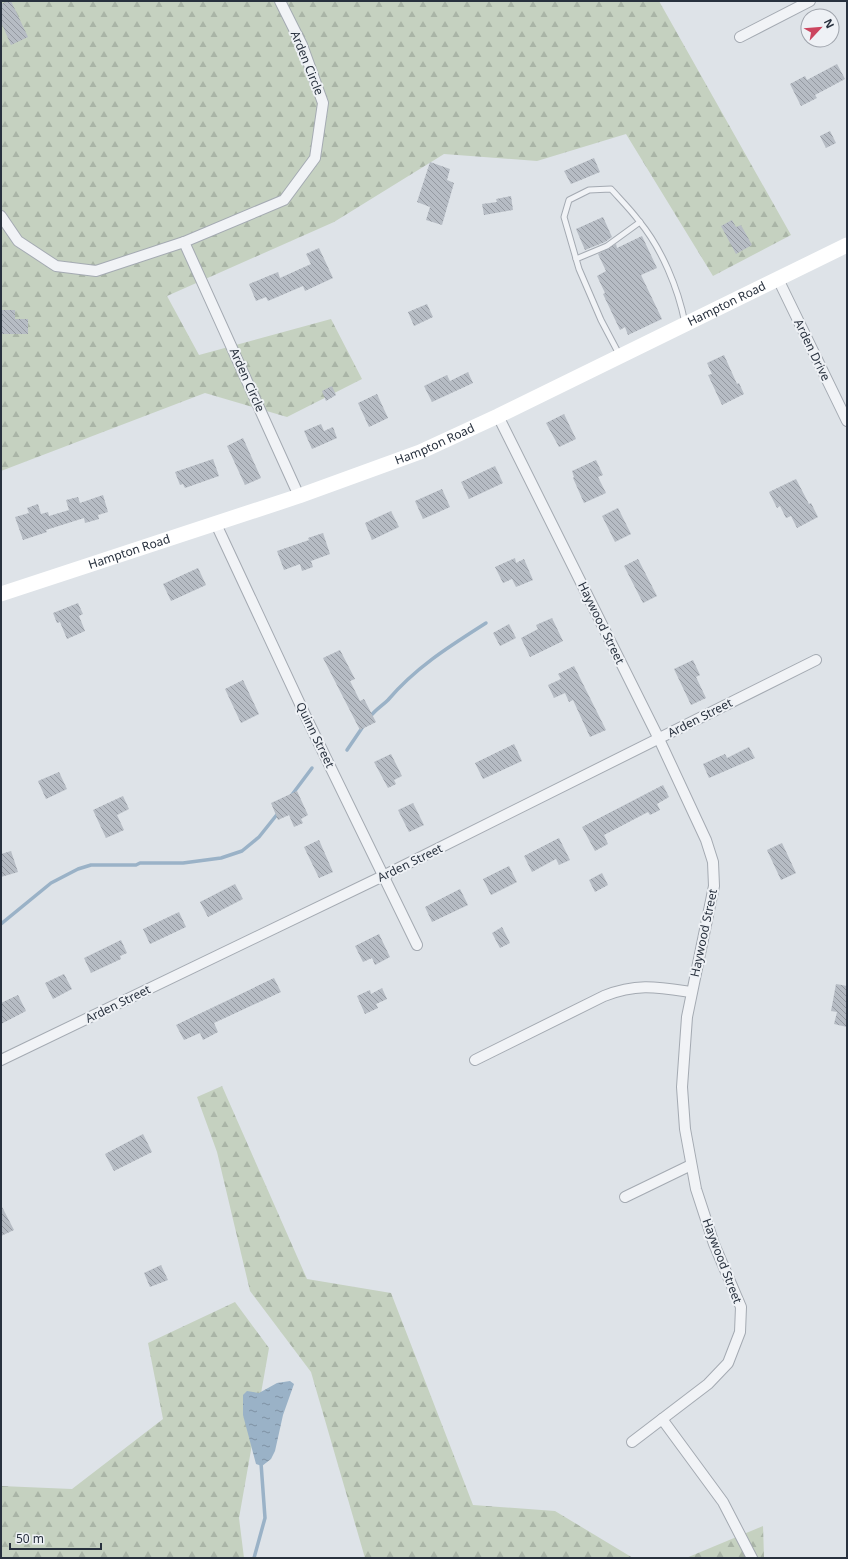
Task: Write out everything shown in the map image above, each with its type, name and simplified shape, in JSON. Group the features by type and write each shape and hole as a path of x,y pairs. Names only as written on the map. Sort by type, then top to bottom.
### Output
{"main road":[{"name":"Hampton Road","path":"1,594 300,496 420,452 498,416 847,245"}],"street":[{"name":"Arden Circle","path":"1,216 18,241 56,266 96,271 184,242 284,200 315,158 323,103 302,45 280,1"},
{"path":"740,37 810,1"},
{"name":"Arden Circle","path":"184,242 300,496"},
{"name":"Arden Drive","path":"778,279 847,421"},
{"name":"Haywood Street","path":"498,416 658,739 706,840 713,862 714,886 687,1017 682,1087 685,1129 696,1189 714,1244 741,1307 740,1332 728,1363 708,1384 632,1442"},
{"name":"Quinn Street","path":"216,524 416,945"},
{"name":"Arden Street","path":"1,1060 383,876 816,660"},
{"path":"475,1060 604,996 622,989 656,987 691,992"},
{"path":"625,1197 691,1165"},
{"path":"662,1419 723,1502 752,1558"}],"lane":[{"path":"620,356 601,320 576,259 564,217 569,200 589,190 611,189 640,222 659,251 680,299 685,324"},
{"path":"576,259 607,246 640,222"}],"green space":[{"path":"1,1 659,1 791,235 713,276 626,134 537,161 444,154 334,222 167,296 199,355 331,319 362,379 287,417 205,393 1,471"},
{"path":"222,1086 307,1279 391,1293 473,1505 555,1511 633,1558 365,1558 311,1372 250,1291 217,1152 197,1097"},
{"path":"235,1302 269,1348 239,1518 244,1558 1,1558 1,1486 72,1489 163,1419 148,1343"},
{"path":"763,1526 764,1558 686,1558"}],"water":[{"path":"290,1381 294,1384 283,1415 275,1451 271,1459 262,1466 256,1464 243,1415 243,1395 247,1391 259,1393 277,1383"}],"building":[{"path":"11,1 28,37 11,45 1,22 1,4"},
{"path":"837,64 845,79 815,95 817,98 801,106 790,84 805,76 807,80"},
{"path":"830,131 836,143 826,148 820,136"},
{"path":"594,158 600,172 571,184 564,171"},
{"path":"430,162 450,169 447,180 454,183 442,225 426,220 430,207 417,202"},
{"path":"511,196 513,210 484,215 482,204 497,202 496,199"},
{"path":"603,217 612,237 605,242 585,250 576,229"},
{"path":"732,220 736,227 741,225 752,245 736,254 721,226"},
{"path":"642,236 657,268 641,275 662,319 628,335 625,327 620,330 603,294 605,293 597,276 606,271 598,254 616,244 617,248"},
{"path":"319,248 333,278 305,291 303,286 268,301 266,297 256,301 249,284 278,272 280,278 311,264 306,254"},
{"path":"427,304 433,317 414,326 408,312"},
{"path":"1,310 15,310 15,319 28,319 28,334 1,334"},
{"path":"724,355 737,384 739,383 744,394 722,405 708,375 712,374 707,363"},
{"path":"468,372 473,383 432,402 424,386 447,375 450,381"},
{"path":"332,386 336,395 326,401 322,391"},
{"path":"377,394 388,418 369,427 358,403"},
{"path":"564,414 576,439 559,447 546,423"},
{"path":"321,424 324,431 333,427 337,438 312,449 304,431"},
{"path":"243,438 261,478 245,485 227,446"},
{"path":"213,459 219,476 185,488 183,484 180,485 175,472"},
{"path":"596,460 603,475 598,477 606,493 584,503 573,478 572,471"},
{"path":"495,466 503,483 469,499 461,482"},
{"path":"796,479 809,504 811,503 818,517 797,528 791,516 786,518 780,506 777,508 769,492"},
{"path":"442,489 450,507 423,519 415,501"},
{"path":"103,495 108,512 98,515 99,519 85,523 84,518 46,530 47,532 23,540 15,517 29,513 27,508 38,504 41,514 48,512 49,516 69,510 66,500 78,497 80,503"},
{"path":"618,508 631,534 615,542 602,516"},
{"path":"391,511 399,527 372,540 365,523"},
{"path":"323,533 330,554 311,561 313,567 302,571 300,564 284,570 277,551 309,540 308,538"},
{"path":"515,558 516,563 524,559 533,580 516,587 512,579 503,583 495,567"},
{"path":"638,559 657,596 643,603 624,566"},
{"path":"198,568 206,585 171,601 163,584"},
{"path":"78,603 83,614 79,616 85,631 67,639 60,622 57,623 53,613"},
{"path":"552,618 563,641 530,657 521,638 538,629 536,625"},
{"path":"509,624 516,638 500,646 493,633"},
{"path":"340,650 355,679 350,681 360,701 364,699 376,722 360,730 323,658"},
{"path":"693,660 700,675 696,677 706,698 691,705 674,669"},
{"path":"574,666 606,730 590,737 573,700 569,702 565,693 554,698 548,685 561,679 558,674"},
{"path":"243,680 259,714 241,723 225,689"},
{"path":"514,744 522,761 483,779 475,763"},
{"path":"749,747 755,758 709,778 703,764 725,754 727,758"},
{"path":"391,754 402,776 394,780 396,784 388,788 374,762"},
{"path":"59,772 67,789 46,799 38,781"},
{"path":"663,785 669,797 657,804 660,810 650,815 648,812 604,835 608,844 595,851 582,827"},
{"path":"297,791 308,815 301,819 303,823 294,827 289,815 278,820 271,803"},
{"path":"123,796 129,809 117,815 124,830 106,838 93,810"},
{"path":"413,803 424,825 409,832 398,810"},
{"path":"559,838 570,860 559,865 556,859 532,872 524,856"},
{"path":"319,840 333,872 319,878 304,847"},
{"path":"782,843 796,873 781,880 767,850"},
{"path":"11,851 18,872 1,877 1,854"},
{"path":"509,866 517,882 491,895 483,879"},
{"path":"602,873 608,885 595,892 589,880"},
{"path":"235,884 243,899 208,917 200,902"},
{"path":"460,889 468,905 432,922 425,907"},
{"path":"179,912 186,927 150,944 143,929"},
{"path":"502,927 510,943 500,948 492,933"},
{"path":"379,934 390,957 375,965 372,958 363,962 355,946"},
{"path":"121,940 127,953 120,956 121,959 91,973 84,958"},
{"path":"64,974 72,989 53,999 45,983"},
{"path":"274,978 281,992 214,1023 218,1032 203,1040 200,1033 184,1040 176,1025"},
{"path":"836,984 847,986 847,1027 834,1024 837,1012 831,1011"},
{"path":"382,988 387,999 376,1004 378,1008 365,1014 357,996 370,990 371,994"},
{"path":"18,995 26,1011 1,1024 1,1003"},
{"path":"143,1134 152,1152 114,1171 105,1154"},
{"path":"1,1205 14,1230 1,1236"},
{"path":"161,1265 168,1280 150,1287 144,1273"}],"waterway":[{"path":"370,717 422,667 486,623"},
{"path":"347,750 364,725"},
{"path":"291,796 312,768"},
{"path":"1,924 51,883 78,869 91,865 183,863 221,858 242,851 259,837 279,812"},
{"path":"254,1558 265,1518 261,1463"}]}
